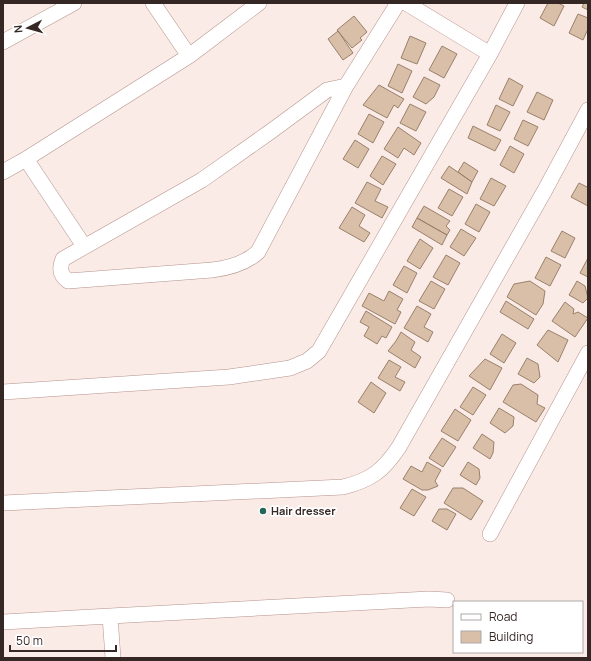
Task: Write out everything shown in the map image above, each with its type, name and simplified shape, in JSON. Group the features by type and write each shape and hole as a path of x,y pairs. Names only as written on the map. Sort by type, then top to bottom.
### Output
{"street":[{"path":"3,42 74,3"},
{"path":"153,3 189,56"},
{"path":"3,172 189,56 259,3"},
{"path":"346,86 327,90 202,180 63,259 60,270 61,274 68,281 222,269 233,267 253,257 258,252 346,86 398,3"},
{"path":"406,3 490,54"},
{"path":"3,392 229,377 281,370 307,361 319,350 490,54 517,3"},
{"path":"3,503 342,487 356,483 373,475 386,465 400,447 541,197 588,110"},
{"path":"26,159 84,246"},
{"path":"490,534 588,353"},
{"path":"3,622 429,599 447,600"},
{"path":"110,616 112,658"}],"building":[{"path":"548,3 558,3 564,6 554,26 540,18"},
{"path":"584,3 588,3 588,10 582,7"},
{"path":"578,14 588,18 588,29 583,40 569,33"},
{"path":"354,16 367,32 360,38 362,40 352,48 337,30"},
{"path":"338,31 353,53 343,60 328,39"},
{"path":"410,36 426,43 417,64 401,58"},
{"path":"442,46 457,54 444,78 429,70"},
{"path":"398,64 412,71 402,93 388,86"},
{"path":"424,77 440,85 434,97 426,104 413,97"},
{"path":"509,78 523,86 513,106 499,99"},
{"path":"379,85 404,99 398,108 394,105 387,118 363,105"},
{"path":"537,92 553,100 544,120 527,112"},
{"path":"410,104 426,112 416,131 400,123"},
{"path":"496,105 510,112 500,131 487,125"},
{"path":"369,114 384,122 373,143 358,134"},
{"path":"523,120 538,127 528,146 514,139"},
{"path":"473,126 501,140 495,151 468,138"},
{"path":"398,127 421,143 414,155 404,148 398,158 384,149"},
{"path":"355,140 369,149 358,168 343,159"},
{"path":"510,146 524,154 514,173 500,165"},
{"path":"382,156 396,164 383,185 370,176"},
{"path":"464,162 478,171 472,182 458,172"},
{"path":"449,166 472,182 467,194 441,178"},
{"path":"491,178 506,186 494,206 480,199"},
{"path":"367,182 381,189 375,201 388,207 382,218 355,203"},
{"path":"579,183 587,187 588,184 588,206 571,197"},
{"path":"449,189 463,197 452,216 438,208"},
{"path":"476,204 490,212 479,232 465,224"},
{"path":"424,206 450,221 446,226 450,230 447,235 417,218"},
{"path":"352,207 365,215 359,226 370,233 364,242 339,228"},
{"path":"417,218 447,235 442,245 412,227"},
{"path":"461,229 476,238 464,256 450,247"},
{"path":"562,231 575,238 565,258 551,251"},
{"path":"420,239 433,248 420,269 407,261"},
{"path":"446,255 460,263 448,285 433,277"},
{"path":"546,257 561,265 550,286 535,278"},
{"path":"588,258 588,277 580,273"},
{"path":"404,266 417,273 407,293 393,285"},
{"path":"431,281 445,289 434,309 419,301"},
{"path":"530,281 545,291 543,304 536,315 507,297 514,284"},
{"path":"577,281 585,286 588,298 583,303 569,295"},
{"path":"389,291 403,299 397,310 401,312 395,324 362,306 369,293 384,301"},
{"path":"506,301 534,319 528,329 500,312"},
{"path":"565,302 574,309 573,314 578,312 588,318 575,337 552,321"},
{"path":"417,306 431,314 424,327 433,332 428,342 404,328"},
{"path":"366,311 392,327 386,338 382,336 377,344 364,336 369,327 360,322"},
{"path":"548,330 568,340 558,362 537,345"},
{"path":"401,332 415,342 411,350 421,357 415,368 388,351"},
{"path":"502,334 516,343 504,363 490,354"},
{"path":"527,358 538,364 540,377 534,383 518,374"},
{"path":"485,359 502,368 490,390 469,376"},
{"path":"389,360 401,367 395,377 405,382 400,391 378,378"},
{"path":"371,382 386,393 374,413 358,402"},
{"path":"521,384 538,395 537,404 545,408 536,422 503,402 513,385"},
{"path":"473,387 486,395 473,415 460,407"},
{"path":"499,408 514,417 513,426 505,433 490,423"},
{"path":"455,409 471,420 458,441 441,431"},
{"path":"482,434 494,442 493,453 490,459 473,448"},
{"path":"442,438 456,447 443,467 429,458"},
{"path":"427,462 441,470 435,481 438,486 428,490 422,490 403,479 411,466 422,472"},
{"path":"468,462 479,469 480,478 476,485 460,475"},
{"path":"453,488 463,488 483,501 471,520 444,503"},
{"path":"412,489 426,497 414,516 400,508"},
{"path":"439,509 447,509 456,514 447,530 432,521"}],"place":[{"name":"Hair dresser","path":"263,511"}]}
